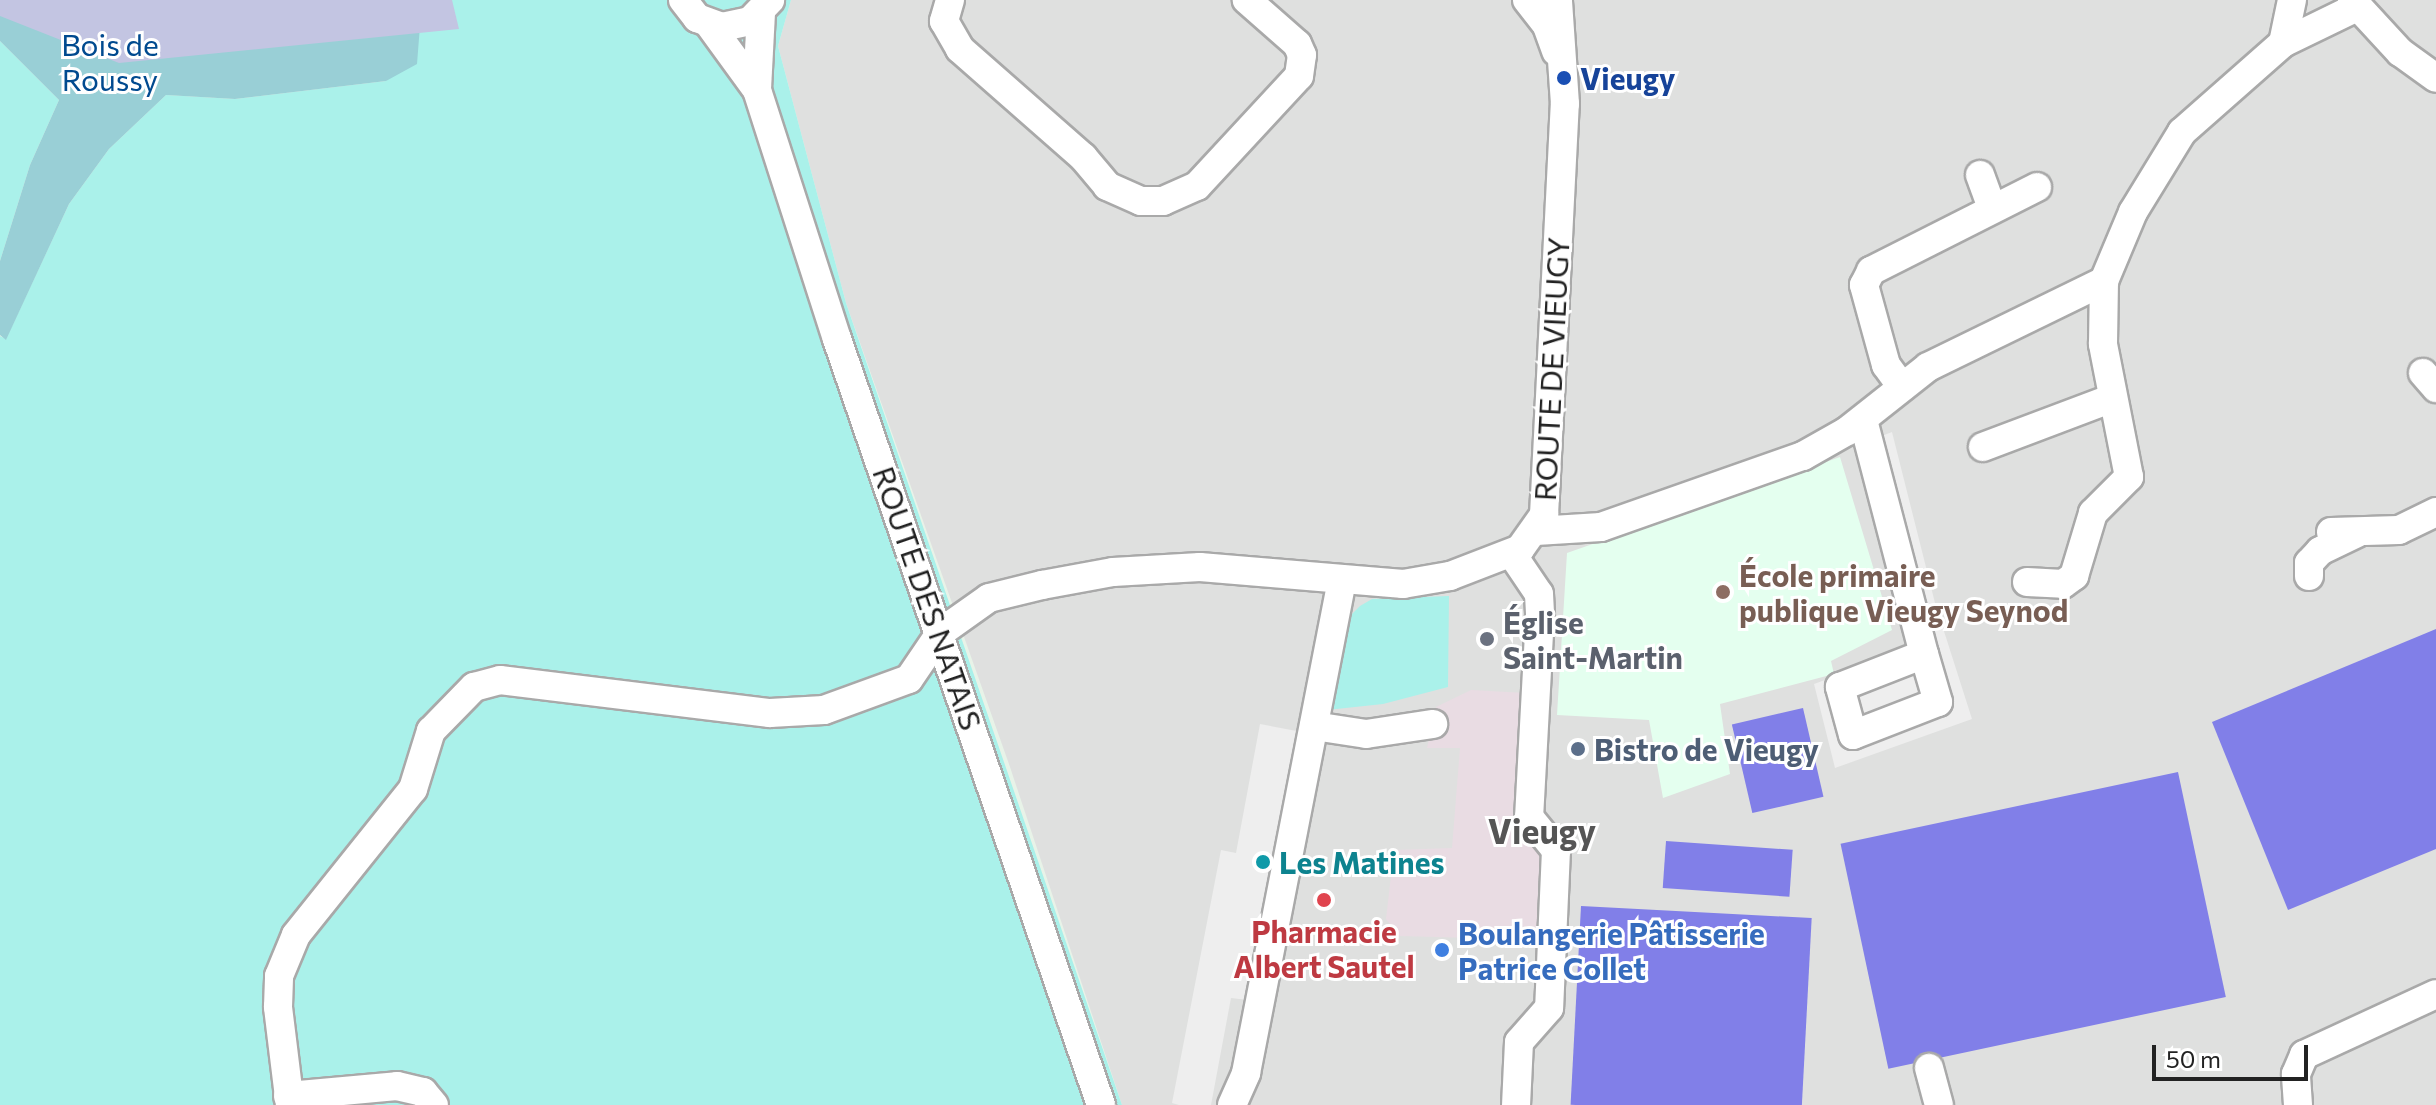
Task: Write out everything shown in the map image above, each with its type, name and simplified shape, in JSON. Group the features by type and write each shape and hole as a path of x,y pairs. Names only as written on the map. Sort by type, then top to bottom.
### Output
{"street":[{"name":"ROUTE DES NATAIS","path":"683,0 709,24 757,90 837,339 941,632 1101,1105"},
{"path":"950,0 944,21 960,49 1083,157 1107,186 1141,201 1163,201 1197,186 1299,76 1302,55 1297,44 1247,0"},
{"name":"ROUTE DE VIEUGY","path":"1527,0 1547,26 1563,70"},
{"name":"ROUTE DE VIEUGY","path":"1512,554 1536,531 1544,515 1563,70 1558,0"},
{"path":"2283,43 2292,0"},
{"path":"2027,582 2063,584 2074,576 2093,513 2129,477 2110,399 2103,344 2104,281 2133,212 2182,132 2283,43 2354,4 2400,52 2436,78"},
{"name":"ROUTE DES NATAIS","path":"757,90 766,6"},
{"path":"709,24 737,26 766,6"},
{"path":"1980,175 1992,208"},
{"path":"1902,387 1886,365 1864,285 1871,271 1893,256 2037,187"},
{"path":"1536,531 1601,527 1803,456 1863,420 1928,367 2104,281"},
{"path":"1983,447 2110,399"},
{"path":"1863,420 1924,654"},
{"path":"2331,532 2399,530 2436,512"},
{"path":"2309,576 2309,563 2320,551 2361,531"},
{"path":"434,1105 423,1092 397,1086 289,1100 279,976 296,935 413,789 431,731 474,687 500,680 770,713 824,710 909,679 941,632 989,598 1113,572 1200,567 1342,580 1425,582 1512,554 1531,579 1540,604 1529,817 1556,850 1549,1008 1519,1042 1516,1105"},
{"path":"1232,1105 1246,1073 1342,580"},
{"path":"1314,726 1366,734 1433,724"},
{"path":"2298,1105 2296,1074 2304,1055 2436,994"},
{"path":"1929,1068 1939,1105"}],"shaded area":[{"path":"0,0 452,0 459,29 119,63 0,16"},
{"path":"422,0 791,0 778,46 846,303 1122,1105 0,1105 0,336 6,339 69,204 109,149 166,95 235,99 386,81"},
{"path":"791,0 2436,0 2436,1105 1122,1105 1010,767 846,303 778,46"},
{"path":"0,41 59,100 30,165 0,261"},
{"path":"1892,432 1935,603 1972,719 1835,768 1814,684 1914,647 1861,444"},
{"name":"École primaire publique Vieugy Seynod","path":"1840,457 1892,630 1831,661 1834,674 1720,704 1730,774 1663,798 1649,720 1557,715 1567,553"},
{"path":"1449,596 1448,687 1383,704 1327,710 1346,620 1360,606 1372,599"},
{"path":"2436,629 2436,849 2288,910 2212,722"},
{"path":"1471,690 1527,693 1547,852 1545,940 1400,936 1386,919 1394,850 1452,848 1460,748 1427,748 1436,707"},
{"path":"1803,708 1823,797 1752,813 1732,724"},
{"path":"1260,724 1302,732 1248,1000 1231,998 1211,1105 1179,1105 1172,1103 1221,850 1236,853"},
{"path":"2178,772 2226,997 1888,1069 1841,844"},
{"path":"1666,841 1793,850 1789,897 1663,888"},
{"path":"1581,906 1812,918 1802,1105 1571,1105"}],"green space":[{"name":"Bois de Roussy","path":"0,0 422,0 417,64 386,81 235,99 166,95 109,149 69,204 6,340 0,335 0,261 30,165 59,100 0,41"}],"place":[{"name":"Vieugy","path":"1564,78"},
{"name":"École primaire publique Vieugy Seynod","path":"1723,592"},
{"name":"Église Saint-Martin","path":"1487,639"},
{"name":"Bistro de Vieugy","path":"1578,749"},
{"name":"Les Matines","path":"1263,862"},
{"name":"Pharmacie Albert Sautel","path":"1324,900"},
{"name":"Boulangerie Pâtisserie Patrice Collet","path":"1442,950"}],"district":[{"name":"Vieugy","path":"1542,831"}]}
